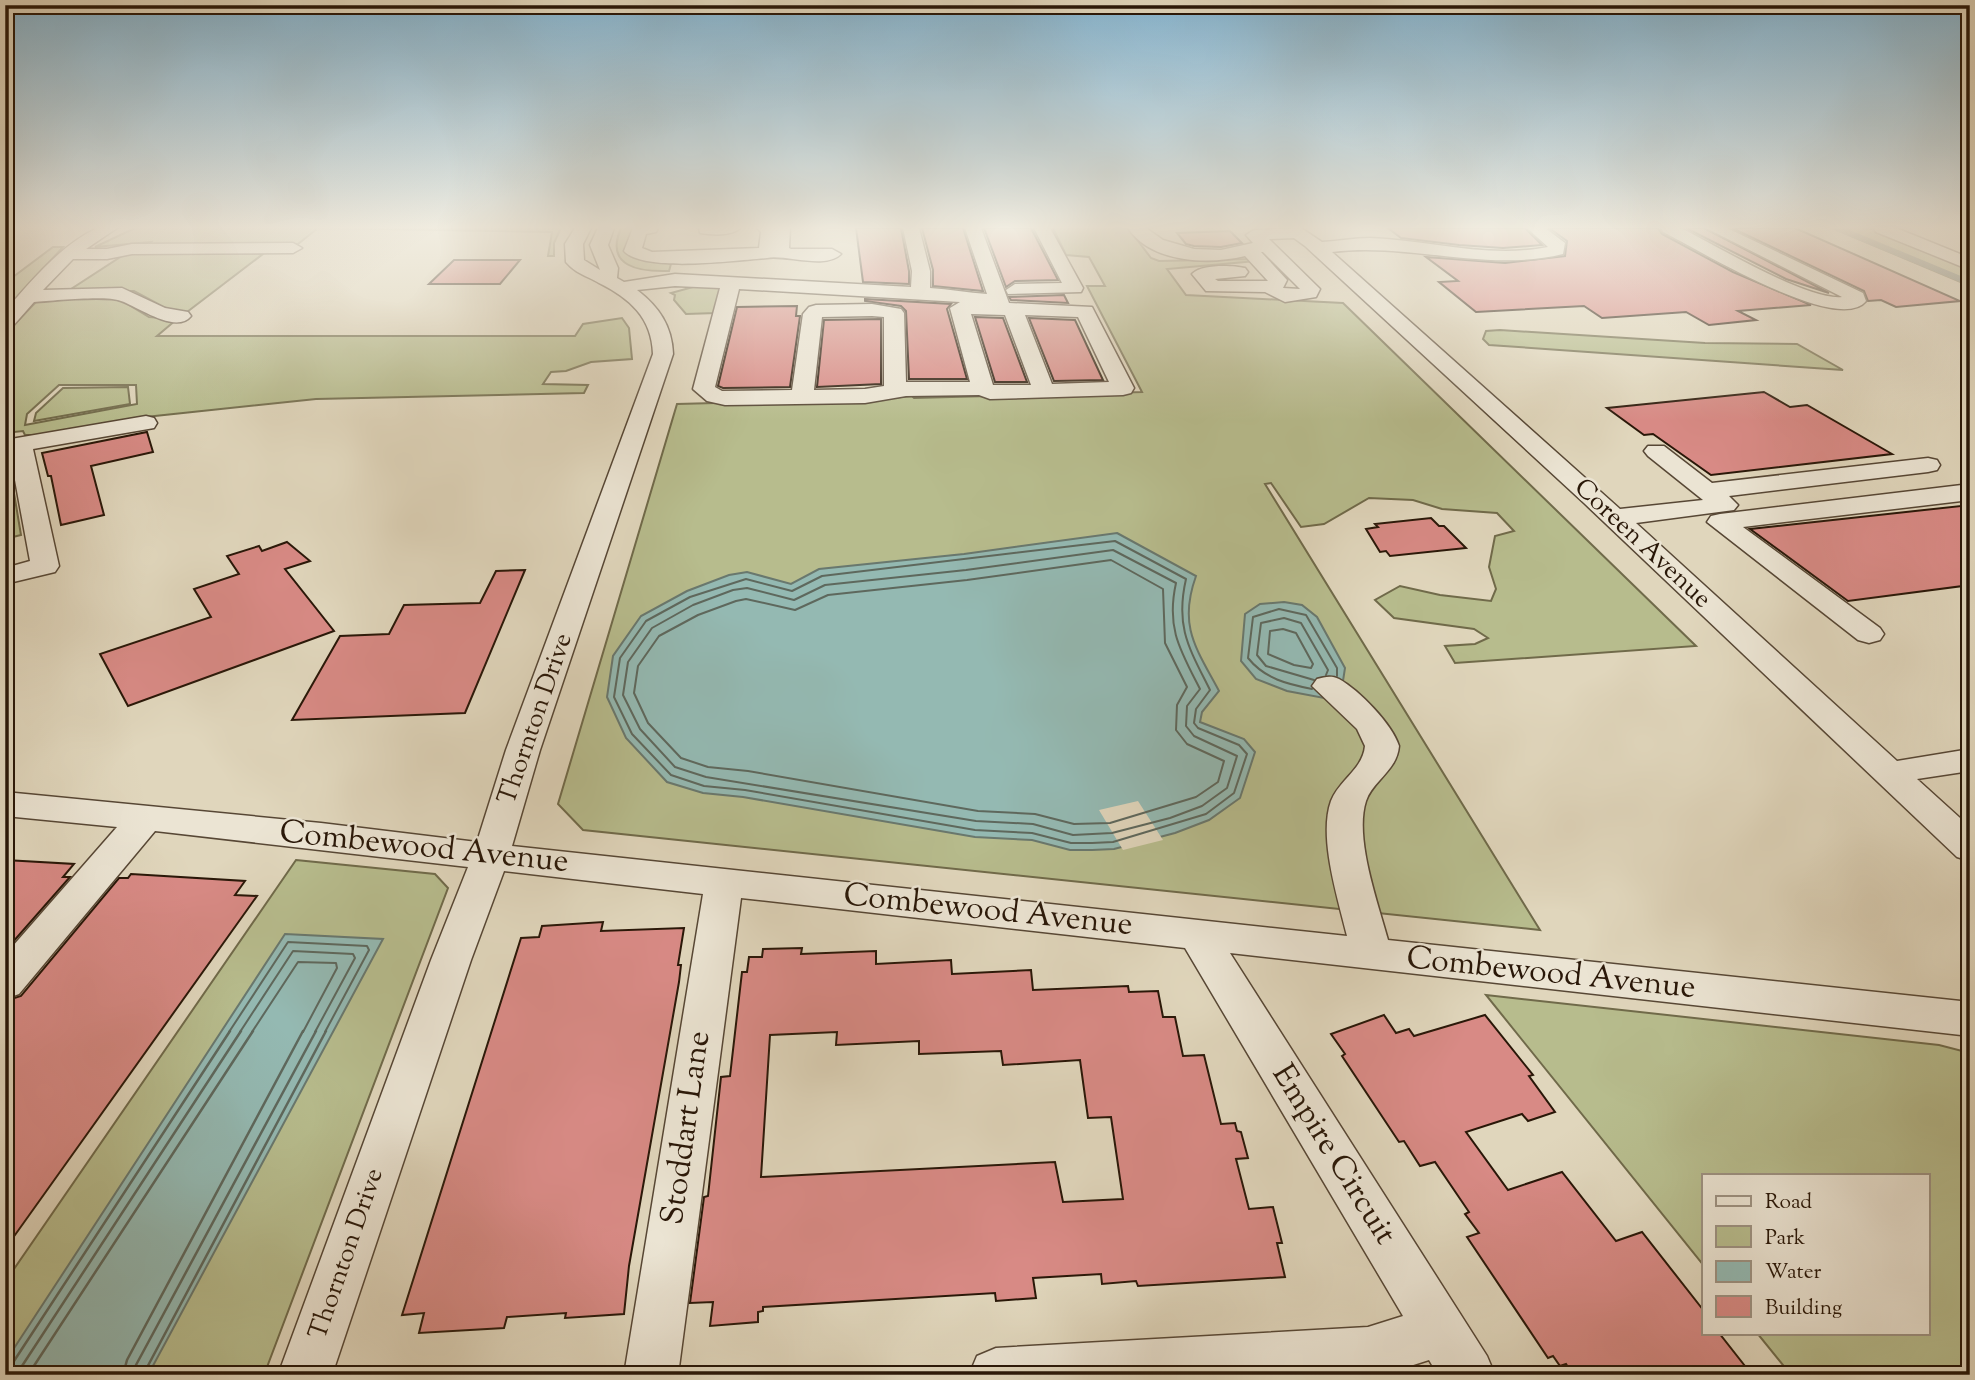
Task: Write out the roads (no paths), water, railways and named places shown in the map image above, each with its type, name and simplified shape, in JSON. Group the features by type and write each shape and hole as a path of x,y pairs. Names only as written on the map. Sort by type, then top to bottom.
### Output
{"street":[{"path":"5,323 32,292"},
{"name":"Thornton Drive","path":"305,1375 451,960 491,857 523,750 663,354 664,337 659,322 623,292"},
{"path":"729,292 704,389 715,396 865,396 895,391 983,388 990,392 1123,388 1086,311 970,299 933,299 920,293 900,292"},
{"path":"802,397 819,292"},
{"path":"998,292 1044,391"},
{"path":"983,388 960,308 1051,292"},
{"path":"1277,292 1285,296 1309,292"},
{"name":"Coreen Avenue","path":"1373,292 1970,848"},
{"path":"1795,292 1829,304 1856,301 1856,297 1847,292"},
{"path":"29,296 122,294 160,313 181,316"},
{"path":"816,311 872,310 894,313 895,391"},
{"path":"5,576 45,566 13,446 146,423"},
{"path":"1623,526 1725,505 1656,452"},
{"path":"1707,491 1928,465"},
{"path":"1623,526 1720,522 1970,492"},
{"path":"1720,522 1869,634"},
{"path":"1328,686 1376,732 1382,744 1381,754 1353,793 1346,812 1357,893 1372,954"},
{"path":"1889,773 1970,760"},
{"name":"Combewood Avenue","path":"5,804 321,836 1970,1020"},
{"path":"5,983 145,819"},
{"name":"Stoddart Lane","path":"651,1375 724,881"},
{"name":"Empire Circuit","path":"1197,934 1468,1375"},
{"path":"996,1375 1368,1353 1441,1330"}],"water":[{"path":"1117,533 1196,576 1191,594 1189,623 1197,649 1219,691 1202,712 1200,722 1244,739 1255,752 1240,798 1209,820 1175,833 1114,849 1070,850 1032,840 975,837 743,797 703,793 667,782 626,738 607,697 613,656 641,616 687,591 729,575 747,572 791,584 819,569 964,554"},
{"path":"1284,602 1302,605 1317,617 1345,668 1343,681 1324,698 1287,691 1256,679 1241,661 1245,614 1260,604"},
{"path":"285,934 383,939 148,1375 5,1375 5,1362"}]}
